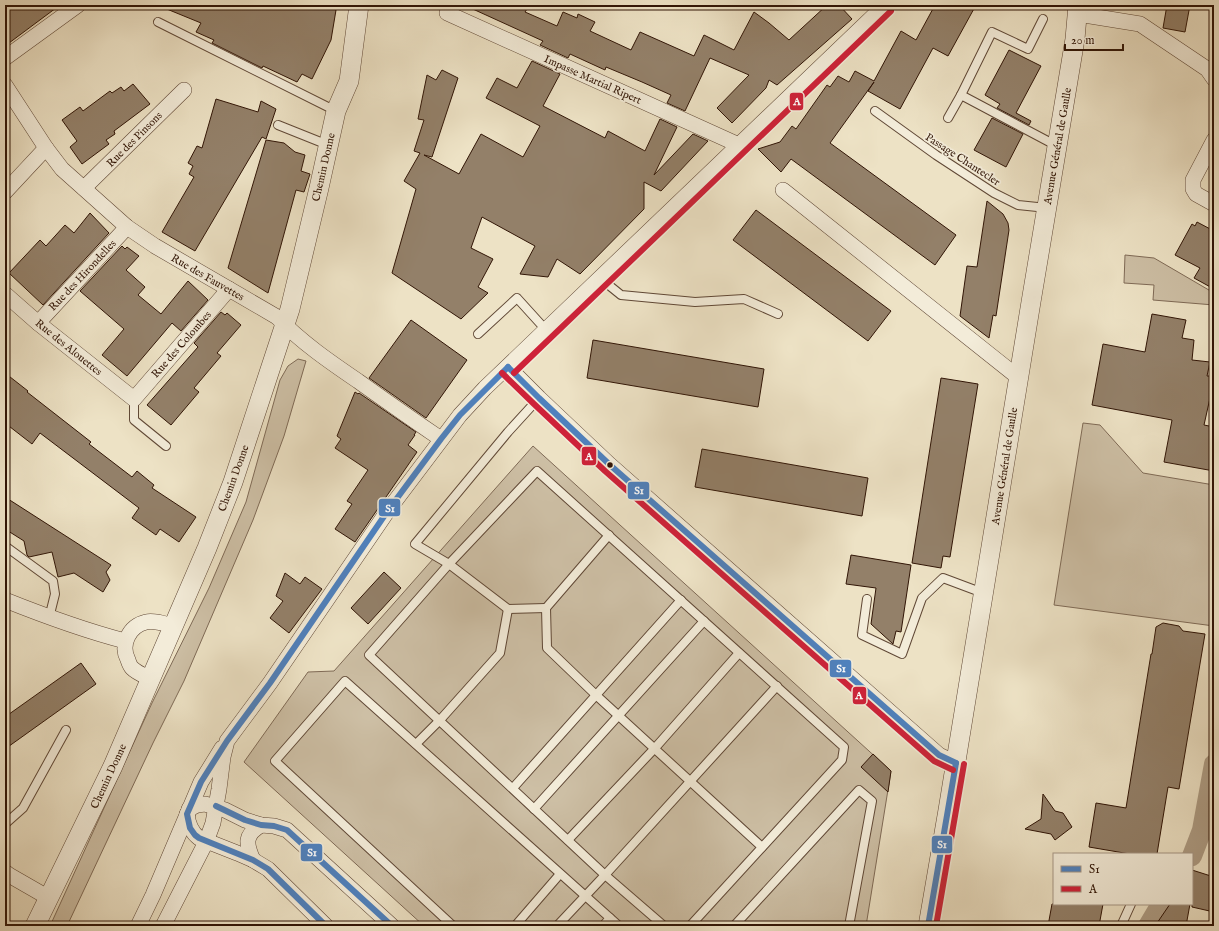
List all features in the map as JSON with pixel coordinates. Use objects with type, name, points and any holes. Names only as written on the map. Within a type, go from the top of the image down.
[{"type":"street","points":[[5,58],[78,5]]},
{"type":"street","name":"Chemin Donne","points":[[35,926],[113,766],[207,548],[233,482],[285,325],[319,188],[336,110],[349,81],[358,5]]},
{"type":"street","points":[[138,926],[153,895],[201,782],[227,741],[274,676],[389,509],[460,415],[546,330],[739,145],[879,6]]},
{"type":"street","points":[[1078,10],[1140,24],[1207,69],[1214,79]]},
{"type":"street","name":"Avenue Général de Gaulle","points":[[928,926],[1075,39],[1078,10]]},
{"type":"street","name":"Impasse Martial Ripert","points":[[447,13],[739,145]]},
{"type":"street","name":"Rue des Fauvettes","points":[[5,85],[46,148],[62,169],[127,228],[155,246],[278,317],[285,325],[337,367],[441,439]]},
{"type":"street","name":"Rue des Pinsons","points":[[84,188],[184,90]]},
{"type":"street","points":[[1214,140],[1193,180],[1193,188],[1196,194],[1214,204]]},
{"type":"street","points":[[5,192],[46,148]]},
{"type":"street","points":[[783,190],[1019,378]]},
{"type":"street","name":"Rue des Hirondelles","points":[[38,323],[127,228]]},
{"type":"street","name":"Rue des Colombes","points":[[134,399],[229,289]]},
{"type":"street","name":"Rue des Alouettes","points":[[5,294],[38,323],[134,399]]},
{"type":"street","points":[[508,367],[610,465],[940,755],[956,764]]},
{"type":"street","points":[[5,600],[49,618],[125,641]]},
{"type":"street","points":[[151,679],[132,668],[125,654],[125,641],[138,625],[147,622],[156,622],[173,626]]},
{"type":"street","points":[[163,926],[206,842],[213,823],[223,757],[227,741]]},
{"type":"street","points":[[188,812],[197,805],[205,804],[216,806],[245,820],[287,830],[392,926]]},
{"type":"street","points":[[188,812],[190,828],[195,835],[206,842],[253,860],[268,870],[319,923]]},
{"type":"street","points":[[253,860],[248,849],[247,842],[250,833],[261,825]]},
{"type":"street","points":[[5,872],[49,898]]},
{"type":"lane","points":[[948,118],[992,32],[1028,49],[1042,19]]},
{"type":"lane","points":[[158,22],[336,110]]},
{"type":"lane","points":[[961,95],[1057,146]]},
{"type":"lane","name":"Passage Chantecler","points":[[875,111],[936,155],[994,193],[1018,205],[1047,208]]},
{"type":"lane","points":[[278,125],[328,144]]},
{"type":"lane","points":[[600,278],[621,295],[695,302],[744,299],[778,314]]},
{"type":"lane","points":[[478,334],[517,298],[546,330]]},
{"type":"lane","points":[[539,398],[508,432],[415,544],[449,564],[508,609],[546,608]]},
{"type":"lane","points":[[134,399],[134,420],[166,446]]},
{"type":"lane","points":[[664,926],[605,875],[369,655],[449,564],[537,471],[844,747],[842,760],[690,926]]},
{"type":"lane","points":[[609,536],[546,608],[547,648],[597,696],[762,847]]},
{"type":"lane","points":[[5,546],[53,581],[55,594],[49,618]]},
{"type":"lane","points":[[867,599],[862,635],[902,654],[922,598],[943,578],[983,593]]},
{"type":"lane","points":[[513,788],[597,696],[681,600]]},
{"type":"lane","points":[[416,744],[440,720],[500,653],[508,609]]},
{"type":"lane","points":[[534,809],[704,621]]},
{"type":"lane","points":[[568,840],[655,748],[739,653]]},
{"type":"lane","points":[[453,926],[275,761],[345,681],[619,926]]},
{"type":"lane","points":[[557,926],[777,686]]},
{"type":"lane","points":[[5,824],[23,808],[66,730]]},
{"type":"lane","points":[[734,926],[859,790],[872,800],[848,926]]},
{"type":"lane","points":[[515,926],[560,874]]},
{"type":"lane","points":[[1121,926],[1131,905]]},
{"type":"lane","points":[[603,926],[610,918]]},
{"type":"shaded area","points":[[1125,255],[1154,258],[1214,293],[1214,305],[1153,300],[1154,285],[1124,283]]},
{"type":"shaded area","points":[[298,359],[306,361],[284,436],[253,520],[184,681],[153,743],[67,926],[50,926],[152,703],[209,588],[246,502],[280,380],[288,366]]},
{"type":"shaded area","points":[[1083,423],[1100,425],[1143,473],[1214,485],[1214,626],[1054,605]]},
{"type":"shaded area","points":[[533,446],[891,771],[866,926],[424,926],[244,762],[308,672],[334,671]]},
{"type":"building","points":[[5,5],[60,5],[5,46]]},
{"type":"building","points":[[157,5],[326,5],[336,10],[331,40],[312,79],[302,74],[297,82],[263,66],[262,68],[212,43],[214,40],[196,32],[201,23]]},
{"type":"building","points":[[464,5],[518,5],[527,9],[525,12],[557,26],[563,12],[577,18],[578,14],[595,22],[590,31],[631,50],[640,32],[694,56],[704,35],[734,50],[754,12],[789,40],[827,5],[839,5],[852,19],[777,85],[769,80],[766,88],[732,123],[717,108],[749,75],[710,58],[685,111],[667,103],[671,95],[606,67],[605,70],[570,54],[568,58],[540,45],[543,41]]},
{"type":"building","points":[[935,5],[976,5],[948,56],[933,48],[900,109],[868,91],[874,82],[830,143],[956,235],[935,265],[791,159],[781,172],[758,149],[780,142],[792,126],[796,129],[827,85],[830,87],[838,76],[849,82],[855,71],[874,81],[901,31],[916,40]]},
{"type":"building","points":[[1167,5],[1190,5],[1185,32],[1163,28]]},
{"type":"building","points":[[1009,50],[1041,66],[1016,113],[1031,121],[1029,125],[997,108],[1000,104],[985,95]]},
{"type":"building","points":[[532,61],[560,74],[543,106],[605,138],[608,131],[645,151],[660,119],[677,127],[654,175],[693,134],[708,141],[661,191],[644,182],[644,209],[580,274],[557,259],[548,277],[520,274],[535,246],[482,217],[471,248],[493,259],[478,287],[488,293],[461,319],[392,273],[416,189],[404,181],[420,153],[414,151],[424,120],[418,119],[427,75],[436,80],[442,70],[458,78],[432,157],[424,155],[459,174],[481,134],[523,157],[540,126],[486,98],[497,78],[517,88]]},
{"type":"building","points":[[133,84],[150,104],[114,131],[115,134],[106,140],[109,144],[82,164],[70,147],[77,141],[62,120],[80,107],[83,111],[110,91],[112,93],[121,87],[124,91]]},
{"type":"building","points":[[216,99],[258,112],[261,101],[276,109],[266,139],[262,137],[195,251],[162,232],[194,177],[189,174],[193,166],[188,163],[197,146],[202,148]]},
{"type":"building","points":[[992,118],[1023,134],[1006,167],[974,150]]},
{"type":"building","points":[[266,140],[284,143],[295,152],[305,155],[301,171],[310,174],[304,192],[296,190],[268,293],[228,268]]},
{"type":"building","points":[[987,201],[1003,214],[1008,223],[1009,230],[996,316],[993,315],[989,338],[960,316],[967,266],[977,267]]},
{"type":"building","points":[[756,210],[891,311],[868,341],[733,240]]},
{"type":"building","points":[[90,213],[109,233],[43,305],[9,273],[40,240],[46,246],[65,225],[74,233]]},
{"type":"building","points":[[1197,222],[1214,231],[1214,289],[1194,278],[1200,268],[1175,255],[1192,224],[1195,226]]},
{"type":"building","points":[[122,246],[125,249],[127,247],[139,256],[126,270],[145,287],[138,295],[161,314],[188,281],[208,300],[181,331],[172,323],[127,376],[102,355],[124,329],[80,291]]},
{"type":"building","points":[[221,312],[225,315],[227,313],[241,325],[217,353],[221,356],[194,388],[199,392],[171,425],[147,405],[198,347],[194,343]]},
{"type":"building","points":[[1152,314],[1186,320],[1182,338],[1194,340],[1192,360],[1210,362],[1207,376],[1214,376],[1214,380],[1204,425],[1214,427],[1214,471],[1164,462],[1172,420],[1092,405],[1103,344],[1145,352]]},
{"type":"building","points":[[411,320],[467,360],[426,418],[369,378]]},
{"type":"building","points":[[593,340],[764,369],[758,407],[587,378]]},
{"type":"building","points":[[5,373],[91,442],[89,444],[132,477],[137,471],[154,485],[152,488],[196,517],[179,542],[160,529],[156,535],[132,518],[139,508],[40,433],[32,444],[5,423]]},
{"type":"building","points":[[941,378],[978,384],[950,557],[943,556],[941,568],[912,563]]},
{"type":"building","points":[[355,392],[358,394],[359,393],[416,432],[408,445],[417,452],[355,542],[335,529],[352,504],[347,501],[368,470],[335,448],[341,439],[337,436]]},
{"type":"building","points":[[702,449],[868,478],[862,516],[695,487]]},
{"type":"building","points":[[5,497],[111,565],[106,572],[110,580],[103,592],[74,573],[58,577],[52,552],[29,557],[27,555],[24,541],[5,529]]},
{"type":"building","points":[[851,555],[911,565],[901,632],[896,631],[893,644],[871,624],[876,588],[846,584]]},
{"type":"building","points":[[384,572],[401,588],[368,624],[351,608]]},
{"type":"building","points":[[285,573],[300,584],[305,577],[322,589],[289,633],[270,618],[283,601],[276,596]]},
{"type":"building","points":[[1163,623],[1179,626],[1183,631],[1205,634],[1179,789],[1168,787],[1157,853],[1124,853],[1089,847],[1096,803],[1126,808],[1156,627]]},
{"type":"building","points":[[81,663],[96,684],[5,749],[5,717]]},
{"type":"building","points":[[873,754],[891,771],[888,792],[861,767]]},
{"type":"building","points":[[1043,794],[1055,811],[1063,813],[1072,827],[1055,840],[1051,834],[1025,829],[1041,819]]},
{"type":"building","points":[[1193,870],[1214,877],[1214,912],[1192,907]]},
{"type":"building","points":[[1052,904],[1103,905],[1099,926],[1048,926]]},
{"type":"building","points":[[1169,905],[1190,905],[1186,926],[1155,926]]},
{"type":"waterway","points":[[1193,853],[1202,830],[1214,764]]},
{"type":"waterway","points":[[1148,926],[1160,905]]},
{"type":"transit line","name":"A","points":[[514,373],[891,11]]},
{"type":"transit line","name":"S1","points":[[508,367],[610,465],[939,755],[956,763]]},
{"type":"transit line","name":"S1","points":[[326,926],[268,869],[253,860],[195,835],[190,828],[187,814],[201,782],[227,741],[270,683],[389,509],[460,415],[508,367]]},
{"type":"transit line","name":"A","points":[[502,373],[605,471],[934,761],[953,770]]},
{"type":"transit line","name":"S1","points":[[928,926],[956,763]]},
{"type":"transit line","name":"A","points":[[936,926],[964,764]]},
{"type":"transit line","name":"S1","points":[[216,806],[245,820],[287,830],[392,926]]}]
